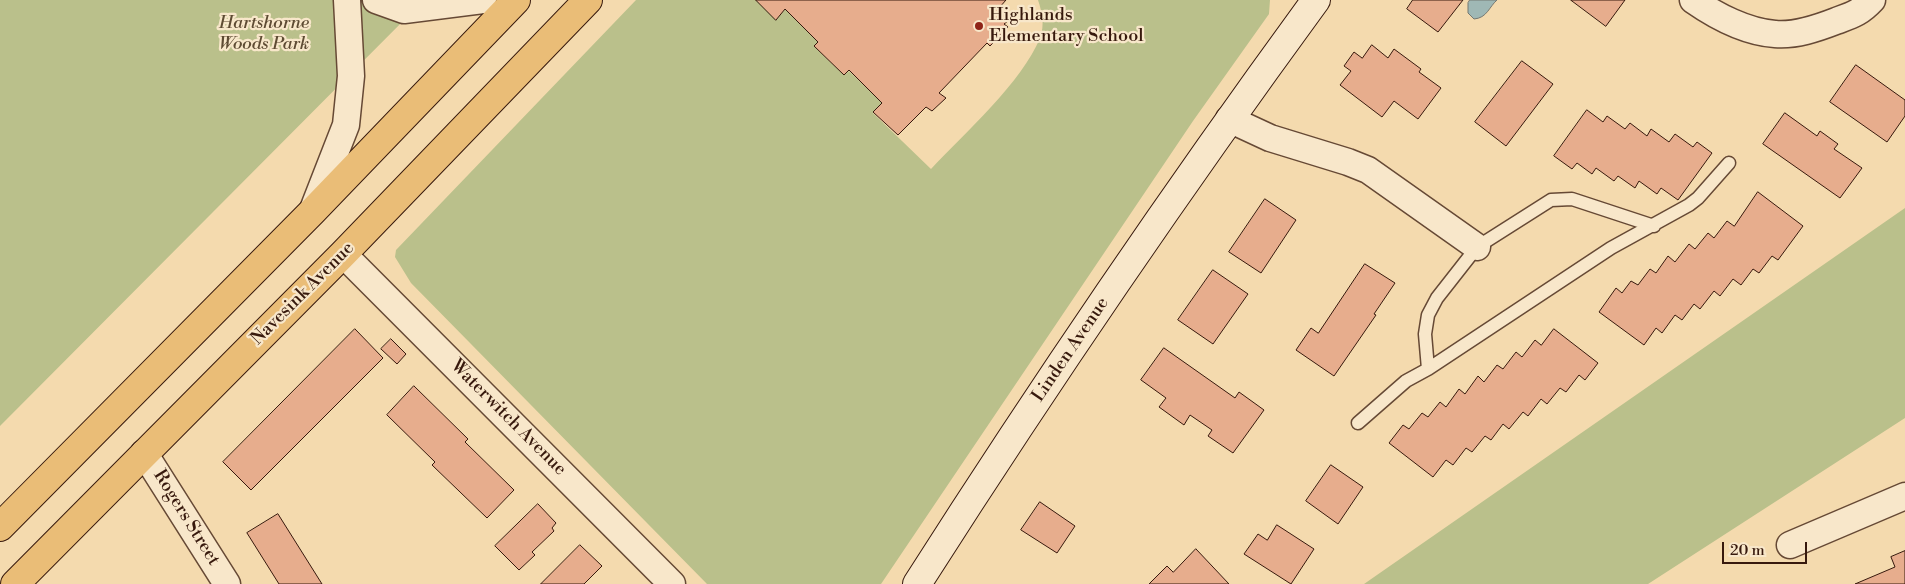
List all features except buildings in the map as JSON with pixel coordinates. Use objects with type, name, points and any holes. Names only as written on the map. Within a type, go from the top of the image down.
[{"type":"highway","points":[[0,527],[312,212],[516,0]]},
{"type":"highway","name":"Navesink Avenue","points":[[15,584],[343,254],[588,0]]},
{"type":"street","points":[[312,212],[346,125],[351,76],[347,0]]},
{"type":"street","points":[[376,0],[404,10],[483,0]]},
{"type":"street","name":"Linden Avenue","points":[[917,584],[1068,354],[1230,119],[1316,0]]},
{"type":"street","points":[[1693,0],[1728,20],[1746,27],[1776,34],[1813,30],[1862,11],[1872,0]]},
{"type":"street","points":[[1230,119],[1270,138],[1368,170],[1477,247]]},
{"type":"street","name":"Waterwitch Avenue","points":[[343,254],[672,584]]},
{"type":"street","name":"Rogers Street","points":[[144,453],[227,584]]},
{"type":"street","points":[[1790,545],[1905,496]]},
{"type":"lane","points":[[1358,423],[1406,382],[1428,370],[1611,248],[1654,226],[1698,198],[1729,163]]},
{"type":"lane","points":[[1428,370],[1425,334],[1428,315],[1437,298],[1477,247],[1551,200],[1572,199],[1654,226]]},
{"type":"green space","name":"Hartshorne Woods Park","points":[[0,0],[424,0],[0,426]]},
{"type":"green space","points":[[636,0],[756,0],[776,19],[785,9],[818,42],[814,46],[844,75],[849,71],[882,103],[873,113],[931,169],[992,106],[1032,55],[1040,38],[1043,23],[1038,0],[1270,0],[1269,14],[1193,121],[881,584],[707,584],[411,283],[395,257],[396,250]]},
{"type":"green space","points":[[1905,208],[1905,418],[1648,584],[1364,584]]},
{"type":"water","points":[[1470,0],[1497,0],[1482,17],[1474,19],[1468,13],[1468,3]]},
{"type":"place","name":"Highlands Elementary School","points":[[979,26]]}]
